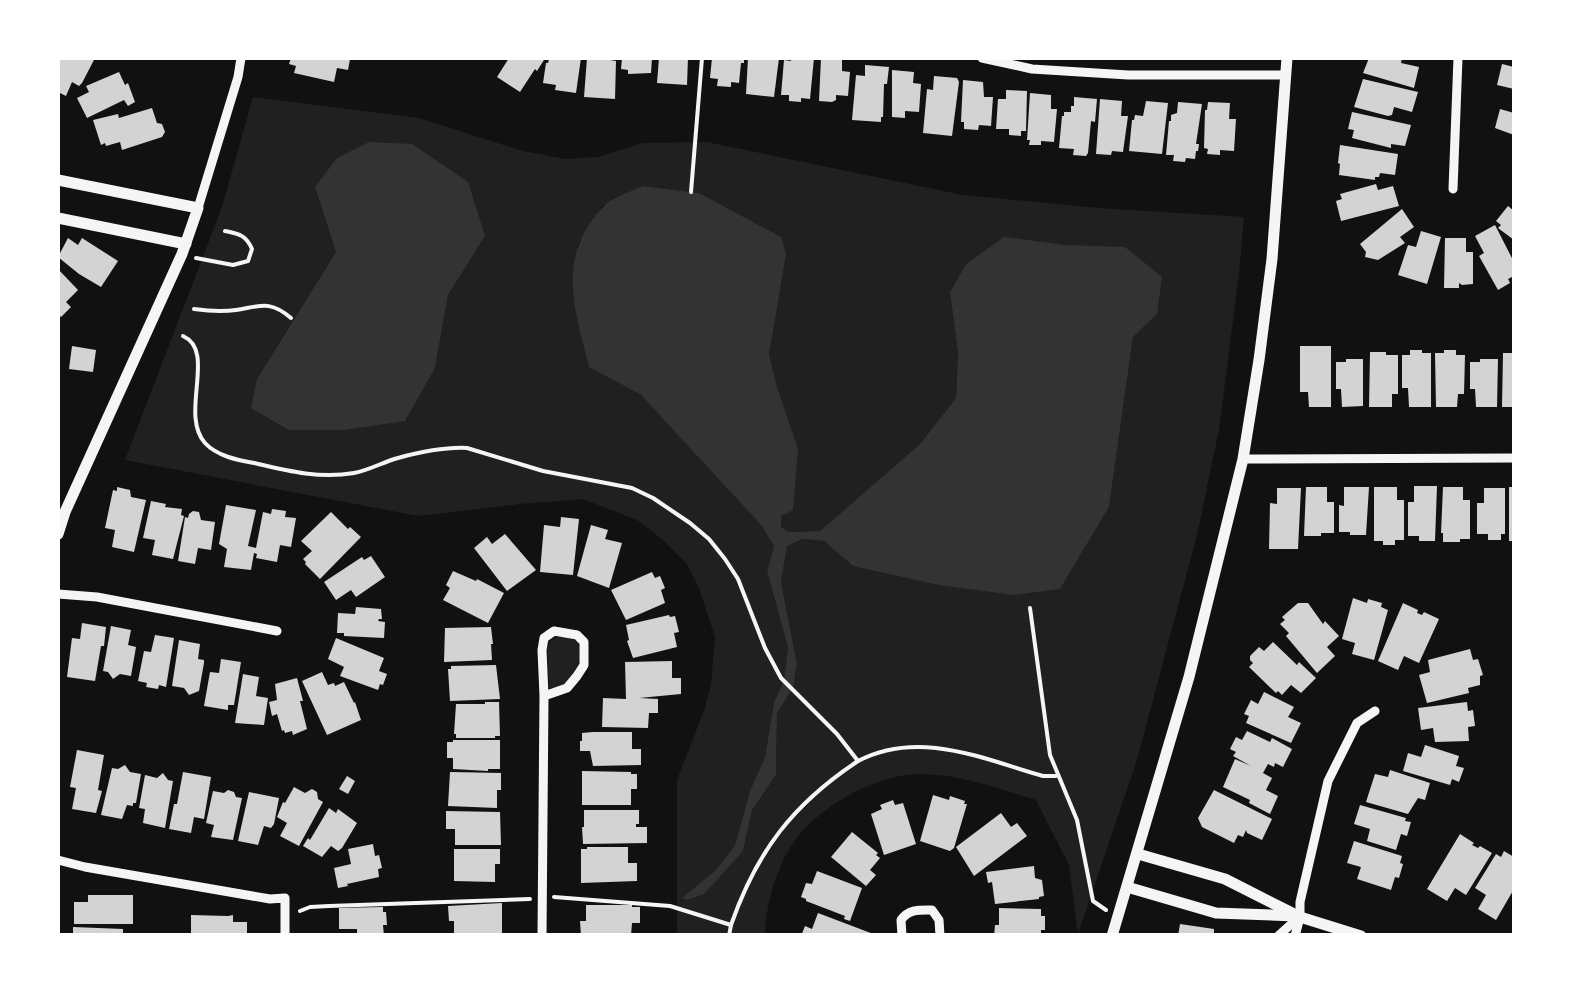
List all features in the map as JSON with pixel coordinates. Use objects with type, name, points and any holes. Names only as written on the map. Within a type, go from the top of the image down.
[{"type":"street","points":[[58,534],[61,512],[184,249],[241,58]]},
{"type":"street","points":[[982,58],[1032,69],[1128,75],[1286,76]]},
{"type":"street","points":[[1112,936],[1189,677],[1243,459],[1272,260],[1286,58]]},
{"type":"street","points":[[1453,189],[1458,58]]},
{"type":"street","points":[[58,180],[198,208]]},
{"type":"street","points":[[58,218],[184,249]]},
{"type":"street","points":[[1243,459],[1514,458]]},
{"type":"street","points":[[58,594],[97,597],[277,632]]},
{"type":"street","points":[[542,936],[542,650],[544,638],[554,632],[577,634],[584,642],[584,666],[567,688],[544,696]]},
{"type":"street","points":[[1295,936],[1328,781],[1357,723],[1375,711]]},
{"type":"street","points":[[1138,854],[1225,880],[1300,916],[1361,936]]},
{"type":"street","points":[[58,860],[270,899],[285,898],[285,936]]},
{"type":"street","points":[[1128,887],[1216,913],[1300,916]]},
{"type":"street","points":[[902,936],[901,920],[906,913],[916,910],[932,910],[939,920],[940,936]]},
{"type":"street","points":[[1278,936],[1300,916]]},
{"type":"path","points":[[690,192],[702,58]]},
{"type":"path","points":[[184,249],[233,265],[248,262],[252,249],[248,241],[225,231]]},
{"type":"path","points":[[194,309],[216,312],[266,305],[279,308],[291,318]]},
{"type":"path","points":[[183,336],[197,348],[194,422],[207,445],[229,457],[307,475],[338,475],[417,454],[468,448],[543,470],[632,488],[653,498],[690,523],[725,559],[738,579],[764,648],[781,678],[858,761]]},
{"type":"path","points":[[1030,608],[1048,748],[1077,820],[1094,901]]},
{"type":"path","points":[[729,936],[748,880],[778,832],[803,802],[858,761],[893,748],[935,746],[1043,776],[1057,776]]},
{"type":"path","points":[[285,916],[310,907],[542,898],[670,906],[731,925]]},
{"type":"shaded area","points":[[253,97],[419,118],[523,151],[566,159],[598,157],[643,143],[707,142],[963,195],[1244,217],[1219,430],[1197,535],[1137,760],[1078,934],[1069,865],[1036,800],[973,781],[923,774],[863,788],[835,804],[800,834],[780,869],[771,895],[765,935],[677,935],[677,780],[705,708],[715,637],[687,564],[663,540],[639,521],[583,499],[418,516],[125,460],[222,207]],"holes":[[[643,186],[699,193],[774,318],[769,354],[777,387],[781,527],[787,532],[820,531],[920,444],[956,398],[958,353],[950,292],[966,264],[1004,238],[1066,245],[1157,314],[1133,337],[1109,507],[1060,589],[853,566],[824,541],[803,539],[787,546],[781,582],[797,664],[793,688],[777,713],[776,775],[752,810],[743,851],[683,899],[716,870],[735,845],[750,791],[765,757],[788,648],[767,571],[774,546],[761,525],[640,394],[577,246],[602,206]],[[315,187],[485,236],[448,295],[435,368],[257,379],[336,252]]]},
{"type":"shaded area","points":[[369,142],[412,144],[468,182],[485,236],[448,295],[435,368],[405,421],[344,430],[289,430],[251,408],[257,379],[336,252],[315,187],[337,158]]},
{"type":"shaded area","points":[[643,186],[699,193],[781,237],[786,254],[769,354],[798,449],[793,510],[781,516],[781,527],[788,532],[820,531],[920,444],[956,398],[958,353],[950,292],[966,264],[1004,237],[1125,247],[1162,277],[1157,314],[1133,337],[1109,507],[1060,589],[1014,595],[939,585],[853,566],[824,541],[803,539],[787,546],[781,582],[797,664],[793,688],[777,713],[776,775],[752,810],[743,851],[704,894],[687,900],[682,898],[716,870],[735,845],[750,791],[765,757],[788,648],[767,571],[774,546],[761,525],[640,394],[589,367],[573,285],[578,247],[605,205]]},
{"type":"shaded area","points":[[557,637],[577,641],[579,647],[577,665],[567,688],[549,688],[547,649]]},
{"type":"building","points":[[61,58],[95,58],[82,83],[79,86],[72,82],[66,96],[58,92]]},
{"type":"building","points":[[291,58],[350,59],[348,70],[337,68],[334,82],[294,73],[296,66],[289,64]]},
{"type":"building","points":[[509,58],[544,60],[520,92],[497,77]]},
{"type":"building","points":[[557,58],[581,58],[576,93],[555,90],[556,85],[543,83],[546,63]]},
{"type":"building","points":[[587,58],[616,61],[615,99],[584,97]]},
{"type":"building","points":[[622,58],[652,58],[651,73],[628,74],[628,70],[621,69]]},
{"type":"building","points":[[659,58],[688,58],[687,85],[657,83]]},
{"type":"building","points":[[712,58],[744,58],[739,83],[717,86],[718,79],[710,78]]},
{"type":"building","points":[[748,58],[779,58],[774,97],[746,94]]},
{"type":"building","points":[[814,58],[810,99],[789,101],[789,95],[781,95],[784,60]]},
{"type":"building","points":[[821,58],[842,58],[842,71],[850,72],[848,96],[836,95],[832,102],[819,101]]},
{"type":"building","points":[[1369,58],[1402,58],[1401,63],[1419,67],[1414,88],[1363,73]]},
{"type":"building","points":[[1502,64],[1514,67],[1514,89],[1497,85]]},
{"type":"building","points":[[865,65],[889,67],[881,122],[852,120],[856,75],[865,76]]},
{"type":"building","points":[[892,70],[914,72],[913,83],[921,84],[919,112],[905,111],[905,118],[892,117]]},
{"type":"building","points":[[119,72],[135,102],[128,106],[124,100],[87,118],[77,98],[89,92],[86,86]]},
{"type":"building","points":[[934,76],[957,78],[959,82],[952,136],[923,133],[927,89],[933,90]]},
{"type":"building","points":[[1363,79],[1418,92],[1412,112],[1394,107],[1388,116],[1354,107]]},
{"type":"building","points":[[963,80],[983,82],[984,97],[993,97],[991,126],[964,129]]},
{"type":"building","points":[[1006,90],[1027,91],[1026,131],[1021,131],[1021,136],[1009,135],[1009,129],[996,129],[998,99],[1006,99]]},
{"type":"building","points":[[1030,93],[1051,95],[1051,109],[1057,109],[1054,142],[1029,145]]},
{"type":"building","points":[[1074,97],[1097,99],[1086,156],[1073,155],[1074,149],[1059,148],[1062,116],[1071,112]]},
{"type":"building","points":[[1100,99],[1122,101],[1121,116],[1128,116],[1123,152],[1096,154]]},
{"type":"building","points":[[1146,101],[1168,103],[1162,154],[1129,151],[1132,120],[1135,115],[1143,116]]},
{"type":"building","points":[[1178,102],[1202,104],[1198,151],[1195,159],[1186,158],[1185,162],[1173,161],[1174,155],[1166,155],[1169,121],[1177,113]]},
{"type":"building","points":[[1208,102],[1230,103],[1229,119],[1236,119],[1234,151],[1207,154],[1208,149],[1204,148]]},
{"type":"building","points":[[152,108],[165,132],[162,137],[122,150],[120,142],[101,145],[93,120],[118,114],[119,118]]},
{"type":"building","points":[[1500,109],[1514,113],[1514,135],[1495,128]]},
{"type":"building","points":[[1352,112],[1411,125],[1405,146],[1391,144],[1391,148],[1352,138],[1354,130],[1348,129]]},
{"type":"building","points":[[1340,145],[1398,154],[1395,175],[1380,173],[1375,180],[1339,175]]},
{"type":"building","points":[[1376,184],[1378,190],[1393,186],[1399,206],[1341,221],[1336,201],[1342,199],[1340,194]]},
{"type":"building","points":[[1508,206],[1514,211],[1514,240],[1498,228],[1501,225],[1496,221]]},
{"type":"building","points":[[1402,209],[1414,227],[1400,237],[1405,243],[1378,260],[1365,257],[1360,244]]},
{"type":"building","points":[[1495,225],[1514,262],[1510,283],[1498,290],[1479,256],[1484,253],[1475,236]]},
{"type":"building","points":[[1421,231],[1441,237],[1427,284],[1398,275],[1408,245],[1416,247]]},
{"type":"building","points":[[68,238],[78,245],[82,238],[118,261],[101,287],[58,257]]},
{"type":"building","points":[[1445,238],[1466,238],[1466,252],[1473,252],[1473,284],[1444,288]]},
{"type":"building","points":[[58,269],[78,290],[66,302],[71,307],[61,317],[58,314]]},
{"type":"building","points":[[72,346],[96,350],[93,372],[69,369]]},
{"type":"building","points":[[1300,346],[1331,346],[1331,407],[1309,407],[1308,392],[1300,392]]},
{"type":"building","points":[[1410,350],[1431,353],[1431,407],[1409,407],[1408,388],[1402,388],[1402,355],[1410,355]]},
{"type":"building","points":[[1444,350],[1465,355],[1464,394],[1458,394],[1457,407],[1436,407],[1435,353]]},
{"type":"building","points":[[1370,352],[1398,355],[1398,394],[1392,394],[1392,407],[1369,407]]},
{"type":"building","points":[[1503,353],[1514,353],[1514,407],[1502,407]]},
{"type":"building","points":[[1363,359],[1363,406],[1342,407],[1341,389],[1336,389],[1336,362]]},
{"type":"building","points":[[1498,359],[1497,407],[1476,407],[1475,389],[1470,389],[1470,362]]},
{"type":"building","points":[[1414,486],[1437,486],[1435,541],[1408,536],[1408,502],[1414,502]]},
{"type":"building","points":[[117,487],[130,490],[131,497],[146,500],[134,552],[112,547],[115,530],[105,528]]},
{"type":"building","points":[[1306,487],[1327,487],[1327,502],[1334,502],[1334,533],[1304,536]]},
{"type":"building","points":[[1344,487],[1369,487],[1366,535],[1339,532]]},
{"type":"building","points":[[1374,487],[1397,487],[1397,500],[1404,500],[1404,540],[1395,540],[1395,545],[1374,541]]},
{"type":"building","points":[[1443,487],[1463,487],[1463,500],[1470,500],[1470,539],[1443,542]]},
{"type":"building","points":[[1509,487],[1514,487],[1514,541],[1509,541]]},
{"type":"building","points":[[1277,488],[1301,488],[1298,549],[1269,549],[1270,503],[1277,504]]},
{"type":"building","points":[[1484,488],[1505,488],[1505,534],[1501,534],[1501,540],[1488,540],[1488,534],[1477,534],[1477,503],[1484,503]]},
{"type":"building","points":[[151,501],[182,509],[184,516],[173,559],[152,555],[155,540],[143,538]]},
{"type":"building","points":[[226,505],[256,510],[248,546],[256,548],[263,512],[286,511],[285,517],[296,518],[291,547],[280,545],[277,562],[256,558],[254,553],[251,570],[224,567],[227,549],[219,544]]},
{"type":"building","points":[[199,512],[201,520],[215,522],[211,550],[198,548],[195,564],[178,561],[185,517]]},
{"type":"building","points":[[331,512],[361,537],[320,579],[305,564],[303,559],[312,551],[301,541]]},
{"type":"building","points":[[561,517],[579,519],[573,575],[540,572],[544,525],[560,527]]},
{"type":"building","points":[[591,525],[608,530],[605,539],[622,543],[609,588],[577,576]]},
{"type":"building","points":[[505,534],[536,570],[507,591],[474,548],[487,537],[492,544]]},
{"type":"building","points":[[371,556],[385,577],[356,597],[351,590],[336,600],[324,582],[362,557],[364,560]]},
{"type":"building","points":[[453,571],[504,593],[488,623],[443,600]]},
{"type":"building","points":[[652,572],[655,578],[660,576],[665,603],[626,620],[611,590]]},
{"type":"building","points":[[1353,598],[1382,603],[1381,607],[1388,610],[1374,660],[1352,654],[1355,643],[1342,639]]},
{"type":"building","points":[[1298,603],[1308,603],[1323,624],[1325,621],[1339,636],[1327,647],[1335,656],[1317,673],[1280,624],[1285,620],[1282,617]]},
{"type":"building","points":[[1403,603],[1418,610],[1417,613],[1439,619],[1419,663],[1404,656],[1398,670],[1378,661]]},
{"type":"building","points":[[356,607],[381,609],[382,619],[378,621],[385,622],[384,638],[337,633],[338,613],[355,614]]},
{"type":"building","points":[[675,616],[679,632],[674,633],[677,647],[633,658],[626,625]]},
{"type":"building","points":[[82,623],[106,627],[95,681],[67,677],[72,638],[80,639]]},
{"type":"building","points":[[111,626],[131,630],[128,645],[136,647],[131,676],[120,674],[113,679],[103,671]]},
{"type":"building","points":[[491,627],[492,660],[444,662],[445,628]]},
{"type":"building","points":[[155,635],[174,638],[166,687],[159,685],[158,689],[138,681],[144,651],[151,652]]},
{"type":"building","points":[[336,638],[384,658],[379,671],[387,674],[378,690],[340,676],[344,667],[328,659]]},
{"type":"building","points":[[179,640],[200,644],[198,659],[204,660],[199,691],[189,695],[184,688],[172,686]]},
{"type":"building","points":[[1273,642],[1316,678],[1301,693],[1291,685],[1282,695],[1276,693],[1249,667],[1253,663],[1250,656],[1259,647],[1264,651]]},
{"type":"building","points":[[1470,649],[1483,675],[1480,685],[1468,688],[1469,693],[1427,703],[1419,675],[1430,672],[1428,660]]},
{"type":"building","points":[[221,659],[241,662],[234,705],[228,705],[228,710],[204,706],[210,672],[219,673]]},
{"type":"building","points":[[672,661],[672,678],[681,678],[681,694],[639,698],[658,699],[658,713],[649,713],[648,728],[602,727],[603,698],[626,699],[625,662]]},
{"type":"building","points":[[496,665],[500,699],[450,701],[451,666]]},
{"type":"building","points":[[322,672],[328,685],[344,682],[361,720],[327,735],[302,681]]},
{"type":"building","points":[[243,674],[259,677],[256,696],[268,698],[264,725],[235,723]]},
{"type":"building","points":[[297,678],[307,729],[293,735],[292,731],[282,731],[269,702],[277,700],[275,684]]},
{"type":"building","points":[[1264,692],[1294,707],[1288,717],[1301,723],[1291,743],[1246,723],[1249,716],[1244,714],[1251,700],[1258,704]]},
{"type":"building","points":[[499,702],[500,736],[456,738],[456,704]]},
{"type":"building","points":[[1467,702],[1468,711],[1473,710],[1475,726],[1468,727],[1469,741],[1435,742],[1433,728],[1421,730],[1418,708]]},
{"type":"building","points":[[1247,731],[1292,749],[1283,767],[1268,764],[1263,773],[1272,778],[1266,790],[1278,796],[1270,814],[1223,787],[1235,759],[1251,766],[1233,756],[1236,752],[1230,749],[1236,737],[1242,740]]},
{"type":"building","points":[[632,732],[632,749],[641,749],[641,765],[593,766],[590,751],[580,751],[580,741],[582,733]]},
{"type":"building","points":[[500,740],[500,769],[453,769],[453,758],[447,758],[447,742]]},
{"type":"building","points":[[1425,745],[1459,756],[1456,766],[1464,768],[1459,782],[1452,779],[1450,785],[1403,771],[1408,753],[1421,757]]},
{"type":"building","points":[[77,750],[104,755],[96,813],[72,809],[76,788],[70,787]]},
{"type":"building","points":[[125,765],[130,772],[141,774],[136,803],[127,805],[122,819],[101,815],[112,768]]},
{"type":"building","points":[[1390,770],[1430,783],[1425,800],[1418,798],[1408,814],[1366,802],[1375,774],[1388,777]]},
{"type":"building","points":[[582,771],[637,774],[637,789],[631,789],[631,805],[582,805]]},
{"type":"building","points":[[183,772],[211,777],[204,819],[194,817],[191,833],[169,829]]},
{"type":"building","points":[[450,772],[501,773],[497,808],[448,806]]},
{"type":"building","points":[[163,773],[173,781],[165,828],[143,823],[145,809],[139,808],[145,775],[157,778]]},
{"type":"building","points":[[347,776],[355,781],[348,794],[339,789]]},
{"type":"building","points":[[294,787],[305,793],[312,789],[323,802],[299,846],[280,836],[287,823],[277,817]]},
{"type":"building","points":[[228,790],[242,798],[233,840],[211,837],[214,825],[206,823],[213,791]]},
{"type":"building","points":[[1214,790],[1272,819],[1262,840],[1246,830],[1234,843],[1202,827],[1198,818]]},
{"type":"building","points":[[249,792],[279,798],[274,824],[271,828],[264,826],[258,845],[238,841]]},
{"type":"building","points":[[933,795],[949,800],[950,796],[967,804],[950,851],[920,841]]},
{"type":"building","points":[[893,800],[895,805],[903,803],[916,844],[884,855],[871,814]]},
{"type":"building","points":[[1360,805],[1411,822],[1407,836],[1401,834],[1396,850],[1367,841],[1370,829],[1354,824]]},
{"type":"building","points":[[329,808],[336,813],[338,809],[357,823],[342,848],[338,851],[331,846],[322,857],[303,846]]},
{"type":"building","points":[[584,810],[639,810],[636,827],[647,827],[647,843],[583,844]]},
{"type":"building","points":[[446,811],[500,812],[501,845],[455,845],[455,829],[446,829]]},
{"type":"building","points":[[1001,813],[1011,827],[1017,823],[1027,836],[974,876],[956,847]]},
{"type":"building","points":[[852,832],[880,858],[870,870],[876,875],[866,886],[831,857]]},
{"type":"building","points":[[1460,834],[1472,845],[1492,853],[1466,895],[1455,888],[1447,901],[1427,889]]},
{"type":"building","points":[[1354,841],[1402,856],[1399,878],[1395,877],[1391,890],[1357,879],[1361,867],[1347,863]]},
{"type":"building","points":[[373,844],[382,868],[378,869],[379,877],[338,888],[334,868],[351,864],[348,849]]},
{"type":"building","points":[[628,847],[628,863],[637,863],[637,881],[581,883],[581,849]]},
{"type":"building","points":[[454,849],[500,849],[495,882],[454,881]]},
{"type":"building","points":[[1504,851],[1514,857],[1514,889],[1496,920],[1478,909],[1486,895],[1475,888],[1496,854],[1501,857]]},
{"type":"building","points":[[1034,866],[1035,878],[1042,880],[1044,896],[995,904],[992,882],[988,883],[986,872]]},
{"type":"building","points":[[817,871],[862,888],[850,921],[801,897],[806,883],[812,884]]},
{"type":"building","points":[[88,895],[133,895],[133,924],[74,924],[74,902],[88,902]]},
{"type":"building","points":[[502,903],[502,936],[454,936],[448,906]]},
{"type":"building","points":[[586,905],[640,907],[640,923],[632,923],[631,936],[581,936],[580,921],[586,921]]},
{"type":"building","points":[[383,907],[387,925],[383,925],[384,936],[357,936],[357,929],[339,929],[339,908]]},
{"type":"building","points":[[999,908],[1041,909],[1045,930],[1041,930],[1041,936],[994,936]]},
{"type":"building","points":[[818,913],[876,936],[801,936],[805,926],[812,929]]},
{"type":"building","points":[[191,915],[233,915],[233,922],[247,922],[247,936],[191,936]]},
{"type":"building","points":[[1180,924],[1214,929],[1214,936],[1178,936]]},
{"type":"building","points":[[73,927],[123,929],[123,936],[73,936]]}]
